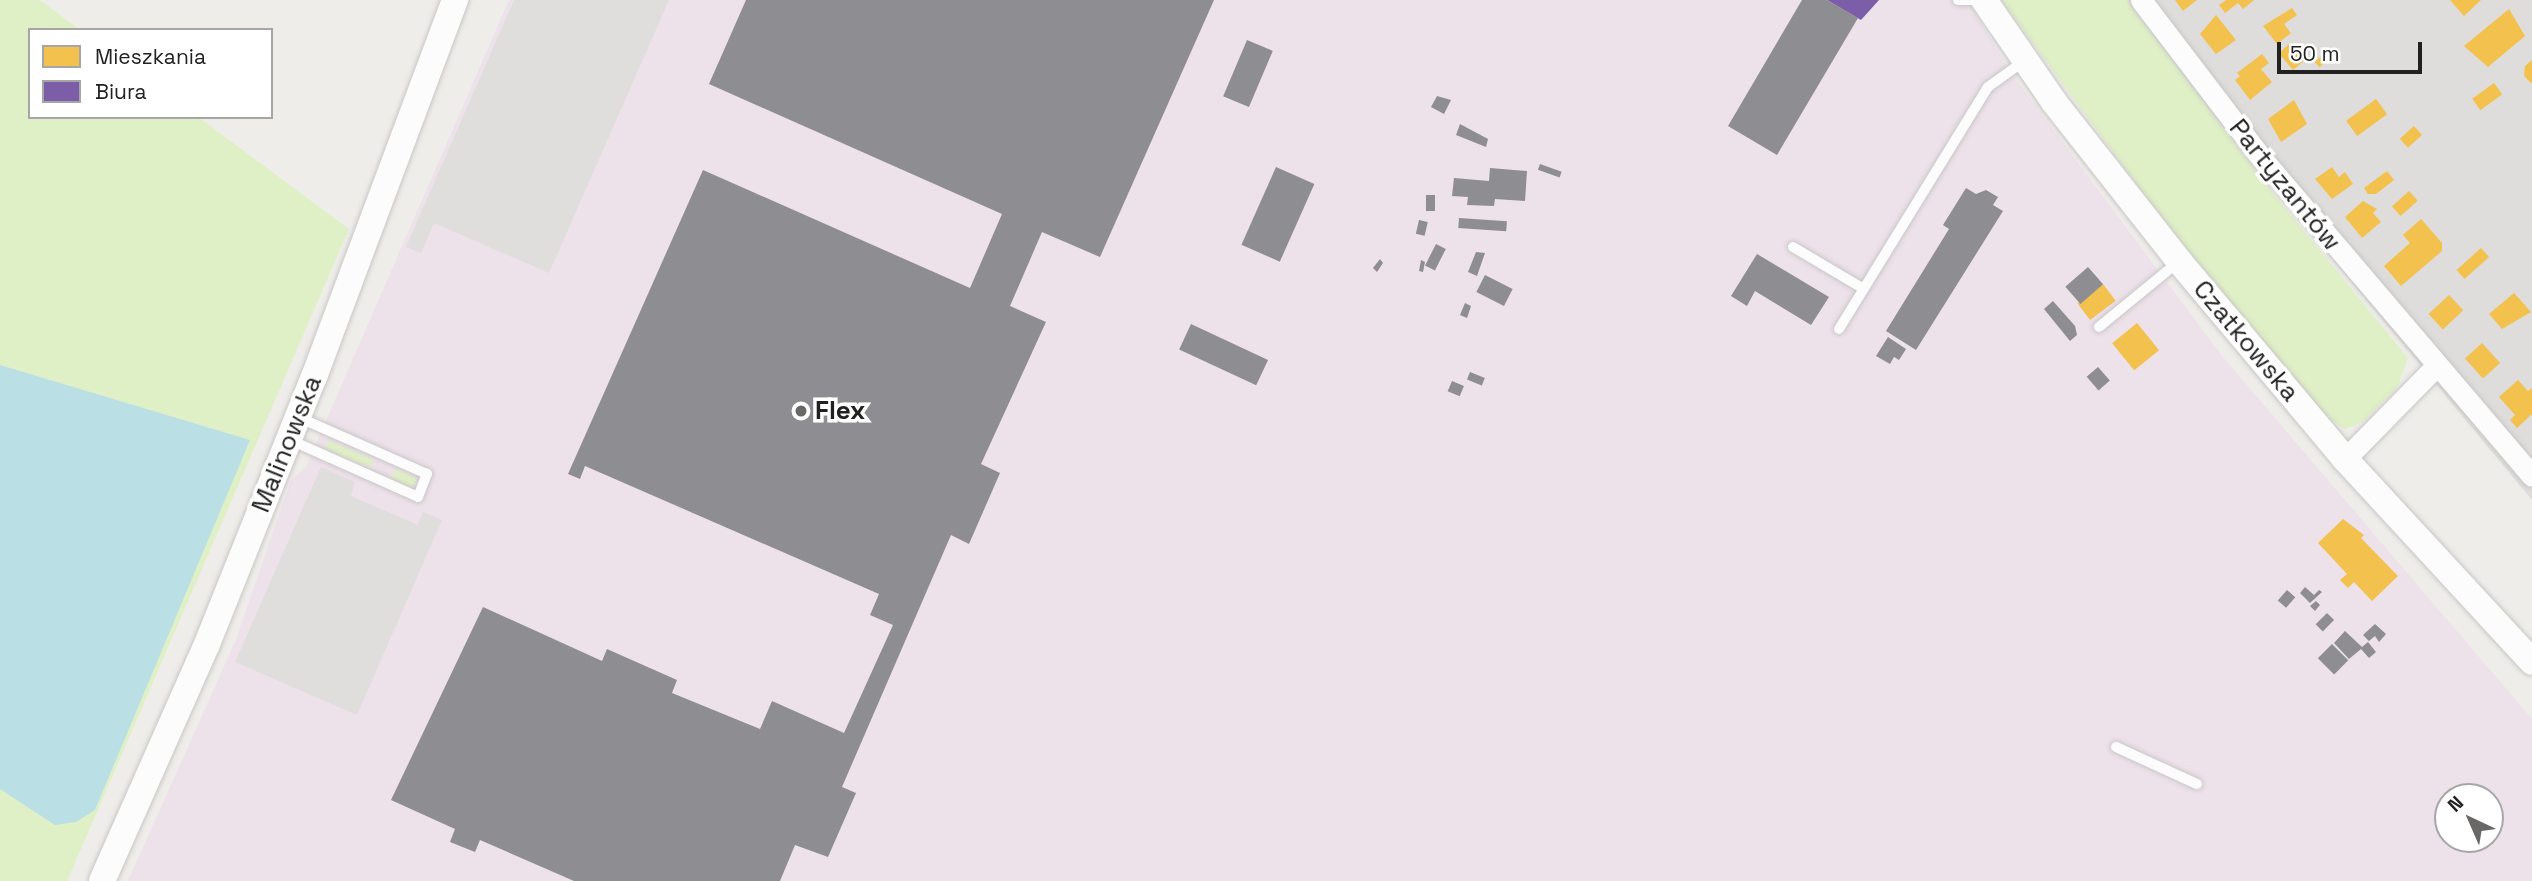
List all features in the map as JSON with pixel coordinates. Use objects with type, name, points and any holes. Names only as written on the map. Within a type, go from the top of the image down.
[{"type":"street","name":"Malinowska","points":[[102,881],[207,644],[293,428],[455,0]]},
{"type":"street","name":"Czatkowska","points":[[1984,0],[2024,61],[2179,261],[2345,459],[2532,662]]},
{"type":"street","name":"Partyzantów","points":[[2140,0],[2259,155],[2435,367],[2532,476]]},
{"type":"street","points":[[2345,459],[2435,367]]},
{"type":"lane","points":[[1958,0],[1974,0]]},
{"type":"lane","points":[[1839,329],[1988,87],[2024,61]]},
{"type":"lane","points":[[1793,247],[1864,289]]},
{"type":"lane","points":[[2099,327],[2179,261]]},
{"type":"lane","points":[[293,428],[385,456],[427,474],[418,497],[376,479],[293,428]]},
{"type":"lane","points":[[376,479],[385,456]]},
{"type":"lane","points":[[2116,747],[2197,784]]},
{"type":"shaded area","points":[[509,0],[1967,0],[2011,73],[2222,356],[2532,719],[2532,881],[128,881],[235,642],[291,480],[306,467]]},
{"type":"shaded area","points":[[514,0],[669,0],[549,273],[434,223],[421,253],[406,247]]},
{"type":"shaded area","points":[[2118,0],[2532,0],[2532,500]]},
{"type":"shaded area","points":[[321,467],[355,482],[351,496],[418,525],[423,512],[442,520],[357,715],[235,662]]},
{"type":"green space","points":[[0,0],[40,0],[77,28],[28,28],[28,119],[201,119],[349,229],[67,881],[0,881]]},
{"type":"green space","points":[[2001,0],[2127,0],[2263,181],[2408,358],[2397,388],[2364,421],[2345,429],[2326,417],[2176,237]]},
{"type":"green space","points":[[327,440],[371,458],[374,464],[367,467],[327,449]]},
{"type":"green space","points":[[396,469],[415,477],[416,485],[411,488],[391,479]]},
{"type":"water","points":[[0,365],[250,440],[95,810],[76,822],[55,825],[0,789]]},
{"type":"building: Mieszkania","points":[[2175,0],[2197,0],[2183,11]]},
{"type":"building: Mieszkania","points":[[2226,0],[2254,0],[2243,9],[2238,3],[2225,13],[2219,5]]},
{"type":"building: Mieszkania","points":[[2450,0],[2481,0],[2464,16]]},
{"type":"building: Mieszkania","points":[[2292,8],[2297,15],[2284,24],[2291,33],[2277,44],[2263,26]]},
{"type":"building: Mieszkania","points":[[2509,9],[2525,36],[2488,67],[2464,46]]},
{"type":"building: Mieszkania","points":[[2216,15],[2236,40],[2216,54],[2200,34]]},
{"type":"building: Mieszkania","points":[[2290,43],[2305,60],[2293,70],[2282,57],[2276,56]]},
{"type":"building: Mieszkania","points":[[2326,51],[2331,56],[2320,67],[2315,62]]},
{"type":"building: Mieszkania","points":[[2262,54],[2269,63],[2261,69],[2272,82],[2250,100],[2235,80],[2240,76],[2237,73]]},
{"type":"building: Mieszkania","points":[[2532,60],[2532,84],[2524,76],[2525,66]]},
{"type":"building: Mieszkania","points":[[2494,83],[2502,94],[2480,110],[2472,99]]},
{"type":"building: Mieszkania","points":[[2376,99],[2387,114],[2357,136],[2346,121]]},
{"type":"building: Mieszkania","points":[[2294,100],[2307,124],[2281,142],[2268,119]]},
{"type":"building: Mieszkania","points":[[2414,126],[2422,135],[2408,148],[2400,139]]},
{"type":"building: Mieszkania","points":[[2332,167],[2339,177],[2345,172],[2353,184],[2332,199],[2315,179]]},
{"type":"building: Mieszkania","points":[[2387,171],[2394,180],[2376,194],[2368,194],[2364,188]]},
{"type":"building: Mieszkania","points":[[2409,191],[2418,201],[2401,216],[2392,206]]},
{"type":"building: Mieszkania","points":[[2363,201],[2377,209],[2373,213],[2381,222],[2362,238],[2345,217]]},
{"type":"building: Mieszkania","points":[[2421,219],[2442,243],[2442,251],[2401,286],[2384,266],[2410,243],[2403,235]]},
{"type":"building: Mieszkania","points":[[2481,248],[2489,257],[2465,279],[2456,270]]},
{"type":"building: Mieszkania","points":[[2103,284],[2116,301],[2090,320],[2077,303]]},
{"type":"building: Mieszkania","points":[[2514,293],[2531,312],[2502,329],[2489,314]]},
{"type":"building: Mieszkania","points":[[2449,295],[2463,310],[2443,329],[2429,314]]},
{"type":"building: Mieszkania","points":[[2137,323],[2159,350],[2134,370],[2112,343]]},
{"type":"building: Mieszkania","points":[[2482,343],[2500,363],[2483,378],[2465,358]]},
{"type":"building: Mieszkania","points":[[2518,380],[2528,391],[2532,388],[2532,414],[2517,428],[2510,420],[2515,415],[2499,397]]},
{"type":"building: Mieszkania","points":[[2343,519],[2364,535],[2361,538],[2398,576],[2372,601],[2354,582],[2348,588],[2340,580],[2347,574],[2318,543]]},
{"type":"building: Biura","points":[[1827,0],[1879,0],[1861,20]]},
{"type":"building: Przemysł","points":[[746,0],[1214,0],[1100,257],[1042,232],[1010,306],[1046,322],[981,464],[1000,473],[969,544],[951,535],[842,787],[856,793],[828,857],[795,845],[780,881],[574,881],[480,840],[475,852],[450,842],[455,829],[391,800],[483,607],[602,661],[607,649],[677,680],[672,693],[760,729],[772,701],[844,733],[893,625],[870,615],[879,594],[585,466],[580,479],[568,474],[703,170],[970,288],[1002,214],[709,84]]},
{"type":"building: Przemysł","points":[[1802,0],[1827,0],[1858,18],[1777,155],[1728,126]]},
{"type":"building: Przemysł","points":[[1247,40],[1273,51],[1249,107],[1223,96]]},
{"type":"building: Przemysł","points":[[1437,96],[1451,100],[1444,114],[1431,107]]},
{"type":"building: Przemysł","points":[[1460,124],[1488,139],[1486,147],[1456,135]]},
{"type":"building: Przemysł","points":[[1540,164],[1562,172],[1560,178],[1538,170]]},
{"type":"building: Przemysł","points":[[1276,167],[1314,184],[1280,262],[1241,245]]},
{"type":"building: Przemysł","points":[[1490,168],[1527,171],[1525,201],[1495,199],[1494,206],[1467,205],[1468,197],[1452,196],[1454,178],[1489,181]]},
{"type":"building: Przemysł","points":[[1966,188],[1976,194],[1986,190],[1998,197],[1993,205],[2003,211],[1916,350],[1886,331],[1949,229],[1943,225]]},
{"type":"building: Przemysł","points":[[1426,195],[1435,195],[1435,211],[1426,211]]},
{"type":"building: Przemysł","points":[[1459,218],[1507,221],[1506,231],[1458,228]]},
{"type":"building: Przemysł","points":[[1419,220],[1428,222],[1425,236],[1416,234]]},
{"type":"building: Przemysł","points":[[1436,244],[1446,249],[1435,270],[1425,265]]},
{"type":"building: Przemysł","points":[[1476,252],[1485,253],[1477,276],[1468,272]]},
{"type":"building: Przemysł","points":[[1757,254],[1829,297],[1811,325],[1755,291],[1747,306],[1731,296]]},
{"type":"building: Przemysł","points":[[1380,259],[1383,263],[1377,272],[1373,268]]},
{"type":"building: Przemysł","points":[[1421,260],[1425,262],[1423,272],[1419,271]]},
{"type":"building: Przemysł","points":[[2088,267],[2103,284],[2080,304],[2065,287]]},
{"type":"building: Przemysł","points":[[1485,275],[1513,289],[1504,306],[1476,292]]},
{"type":"building: Przemysł","points":[[2053,301],[2075,326],[2077,335],[2070,341],[2044,309]]},
{"type":"building: Przemysł","points":[[1465,303],[1471,306],[1467,318],[1460,315]]},
{"type":"building: Przemysł","points":[[1191,324],[1268,360],[1256,385],[1179,349]]},
{"type":"building: Przemysł","points":[[1888,337],[1906,349],[1899,360],[1894,357],[1890,364],[1876,356]]},
{"type":"building: Przemysł","points":[[2098,367],[2110,381],[2098,390],[2087,377]]},
{"type":"building: Przemysł","points":[[1470,372],[1485,378],[1482,385],[1467,379]]},
{"type":"building: Przemysł","points":[[1452,381],[1464,386],[1460,396],[1448,391]]},
{"type":"building: Przemysł","points":[[2305,587],[2314,595],[2319,590],[2322,592],[2310,603],[2300,593]]},
{"type":"building: Przemysł","points":[[2287,590],[2295,597],[2286,608],[2278,601]]},
{"type":"building: Przemysł","points":[[2316,601],[2320,605],[2315,611],[2310,606]]},
{"type":"building: Przemysł","points":[[2327,613],[2334,620],[2323,631],[2316,624]]},
{"type":"building: Przemysł","points":[[2375,624],[2386,634],[2379,642],[2375,636],[2369,641],[2363,635]]},
{"type":"building: Przemysł","points":[[2345,631],[2362,647],[2368,642],[2376,652],[2369,658],[2361,649],[2349,659],[2334,643]]},
{"type":"building: Przemysł","points":[[2332,644],[2348,660],[2334,674],[2318,658]]},
{"type":"place","name":"Flex","points":[[801,411]]}]
